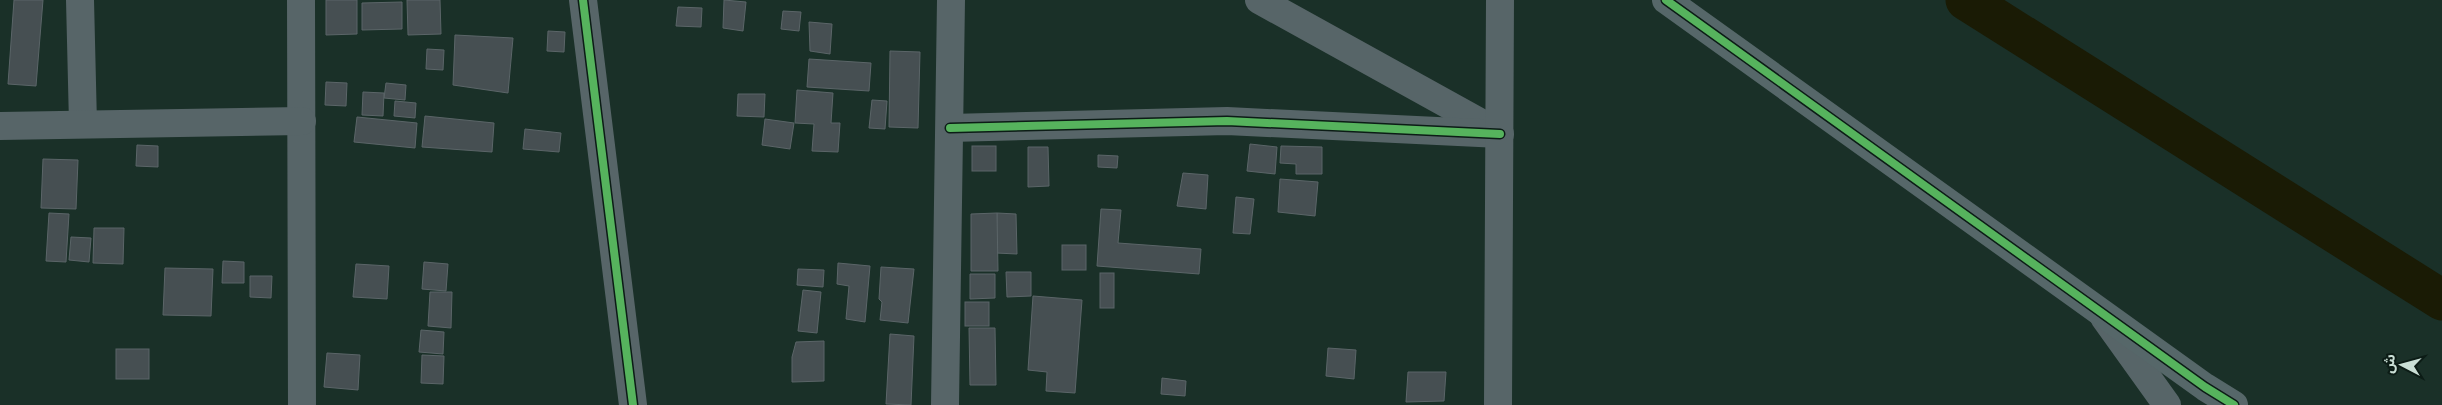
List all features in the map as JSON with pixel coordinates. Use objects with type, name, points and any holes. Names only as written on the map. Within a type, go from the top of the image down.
[{"type":"street","points":[[80,0],[83,124]]},
{"type":"street","points":[[302,0],[302,405]]},
{"type":"street","points":[[583,0],[633,405]]},
{"type":"street","points":[[945,405],[951,0]]},
{"type":"street","points":[[1259,0],[1500,134]]},
{"type":"street","points":[[1498,405],[1500,0]]},
{"type":"street","points":[[1666,0],[2205,387],[2234,405]]},
{"type":"street","points":[[0,126],[302,121]]},
{"type":"street","points":[[950,128],[1227,121],[1500,134]]},
{"type":"street","points":[[2102,313],[2167,405]]},
{"type":"building","points":[[14,0],[43,0],[36,86],[8,84]]},
{"type":"building","points":[[326,0],[357,0],[357,34],[326,35]]},
{"type":"building","points":[[407,0],[440,0],[441,34],[408,35]]},
{"type":"building","points":[[724,0],[746,2],[743,31],[723,28]]},
{"type":"building","points":[[402,2],[402,29],[362,30],[362,3]]},
{"type":"building","points":[[678,7],[702,8],[701,27],[676,26]]},
{"type":"building","points":[[783,11],[801,12],[799,31],[781,29]]},
{"type":"building","points":[[809,22],[832,24],[830,54],[810,51]]},
{"type":"building","points":[[548,31],[565,32],[564,52],[547,51]]},
{"type":"building","points":[[455,35],[513,38],[508,93],[453,85]]},
{"type":"building","points":[[427,49],[444,50],[443,70],[426,69]]},
{"type":"building","points":[[890,51],[920,52],[918,128],[889,127]]},
{"type":"building","points":[[809,59],[871,63],[869,91],[807,87]]},
{"type":"building","points":[[326,82],[347,83],[346,106],[325,105]]},
{"type":"building","points":[[386,83],[406,85],[405,100],[384,98]]},
{"type":"building","points":[[797,90],[833,93],[831,123],[840,123],[838,152],[812,151],[814,124],[795,123]]},
{"type":"building","points":[[363,92],[384,93],[383,116],[362,115]]},
{"type":"building","points":[[738,94],[765,94],[764,117],[737,116]]},
{"type":"building","points":[[872,100],[887,101],[885,129],[869,128]]},
{"type":"building","points":[[395,101],[416,103],[415,118],[394,116]]},
{"type":"building","points":[[425,116],[494,123],[492,152],[422,147]]},
{"type":"building","points":[[357,117],[417,123],[415,148],[354,142]]},
{"type":"building","points":[[765,119],[794,123],[790,149],[762,145]]},
{"type":"building","points":[[525,129],[561,133],[559,152],[523,149]]},
{"type":"building","points":[[1250,144],[1277,147],[1275,174],[1247,171]]},
{"type":"building","points":[[137,145],[158,146],[158,167],[136,166]]},
{"type":"building","points":[[972,146],[996,146],[996,171],[972,171]]},
{"type":"building","points":[[1281,146],[1322,147],[1322,174],[1296,174],[1296,164],[1280,163]]},
{"type":"building","points":[[1028,147],[1048,147],[1049,186],[1028,187]]},
{"type":"building","points":[[1098,155],[1118,156],[1117,168],[1098,167]]},
{"type":"building","points":[[43,159],[78,160],[76,209],[41,208]]},
{"type":"building","points":[[1183,173],[1208,175],[1206,209],[1177,206]]},
{"type":"building","points":[[1280,179],[1318,182],[1315,216],[1278,212]]},
{"type":"building","points":[[1236,197],[1254,199],[1250,234],[1233,233]]},
{"type":"building","points":[[1101,209],[1121,210],[1118,243],[1201,249],[1199,274],[1097,266]]},
{"type":"building","points":[[49,213],[69,214],[66,262],[46,261]]},
{"type":"building","points":[[997,213],[1016,214],[1017,254],[996,253]]},
{"type":"building","points":[[997,213],[998,271],[971,271],[971,214]]},
{"type":"building","points":[[94,228],[124,228],[123,264],[93,263]]},
{"type":"building","points":[[71,237],[91,238],[89,262],[69,260]]},
{"type":"building","points":[[1062,245],[1086,245],[1086,270],[1062,270]]},
{"type":"building","points":[[223,261],[244,262],[244,283],[222,283]]},
{"type":"building","points":[[424,262],[448,264],[446,291],[422,289]]},
{"type":"building","points":[[838,263],[870,266],[865,322],[846,319],[849,286],[837,284]]},
{"type":"building","points":[[356,264],[389,266],[387,299],[353,297]]},
{"type":"building","points":[[881,267],[914,269],[908,323],[880,320],[882,302],[879,299]]},
{"type":"building","points":[[165,268],[213,269],[211,316],[163,315]]},
{"type":"building","points":[[798,269],[824,270],[823,287],[797,285]]},
{"type":"building","points":[[1006,272],[1031,272],[1031,296],[1007,297]]},
{"type":"building","points":[[1100,273],[1114,273],[1114,308],[1100,308]]},
{"type":"building","points":[[970,274],[995,274],[995,298],[970,299]]},
{"type":"building","points":[[250,276],[272,276],[271,298],[250,297]]},
{"type":"building","points":[[803,290],[821,292],[817,333],[798,331]]},
{"type":"building","points":[[430,292],[452,292],[451,328],[428,326]]},
{"type":"building","points":[[1033,296],[1082,300],[1075,393],[1046,391],[1047,372],[1028,370]]},
{"type":"building","points":[[965,302],[989,302],[989,326],[965,326]]},
{"type":"building","points":[[969,328],[995,328],[996,385],[970,385]]},
{"type":"building","points":[[421,330],[444,332],[443,354],[419,352]]},
{"type":"building","points":[[890,334],[914,336],[911,405],[886,404]]},
{"type":"building","points":[[824,341],[824,381],[792,382],[792,357],[796,342]]},
{"type":"building","points":[[1328,348],[1356,350],[1354,379],[1326,376]]},
{"type":"building","points":[[116,349],[149,349],[149,379],[116,379]]},
{"type":"building","points":[[327,353],[360,355],[358,390],[324,387]]},
{"type":"building","points":[[422,355],[444,356],[443,384],[421,383]]},
{"type":"building","points":[[1408,372],[1446,372],[1444,401],[1406,402]]},
{"type":"building","points":[[1162,378],[1186,381],[1185,396],[1161,394]]},
{"type":"waterway","points":[[1966,0],[2442,300]]},
{"type":"cycle path","points":[[583,0],[633,405]]},
{"type":"cycle path","points":[[1666,0],[2205,387],[2234,405]]},
{"type":"cycle path","points":[[950,128],[1227,121],[1500,134]]}]
